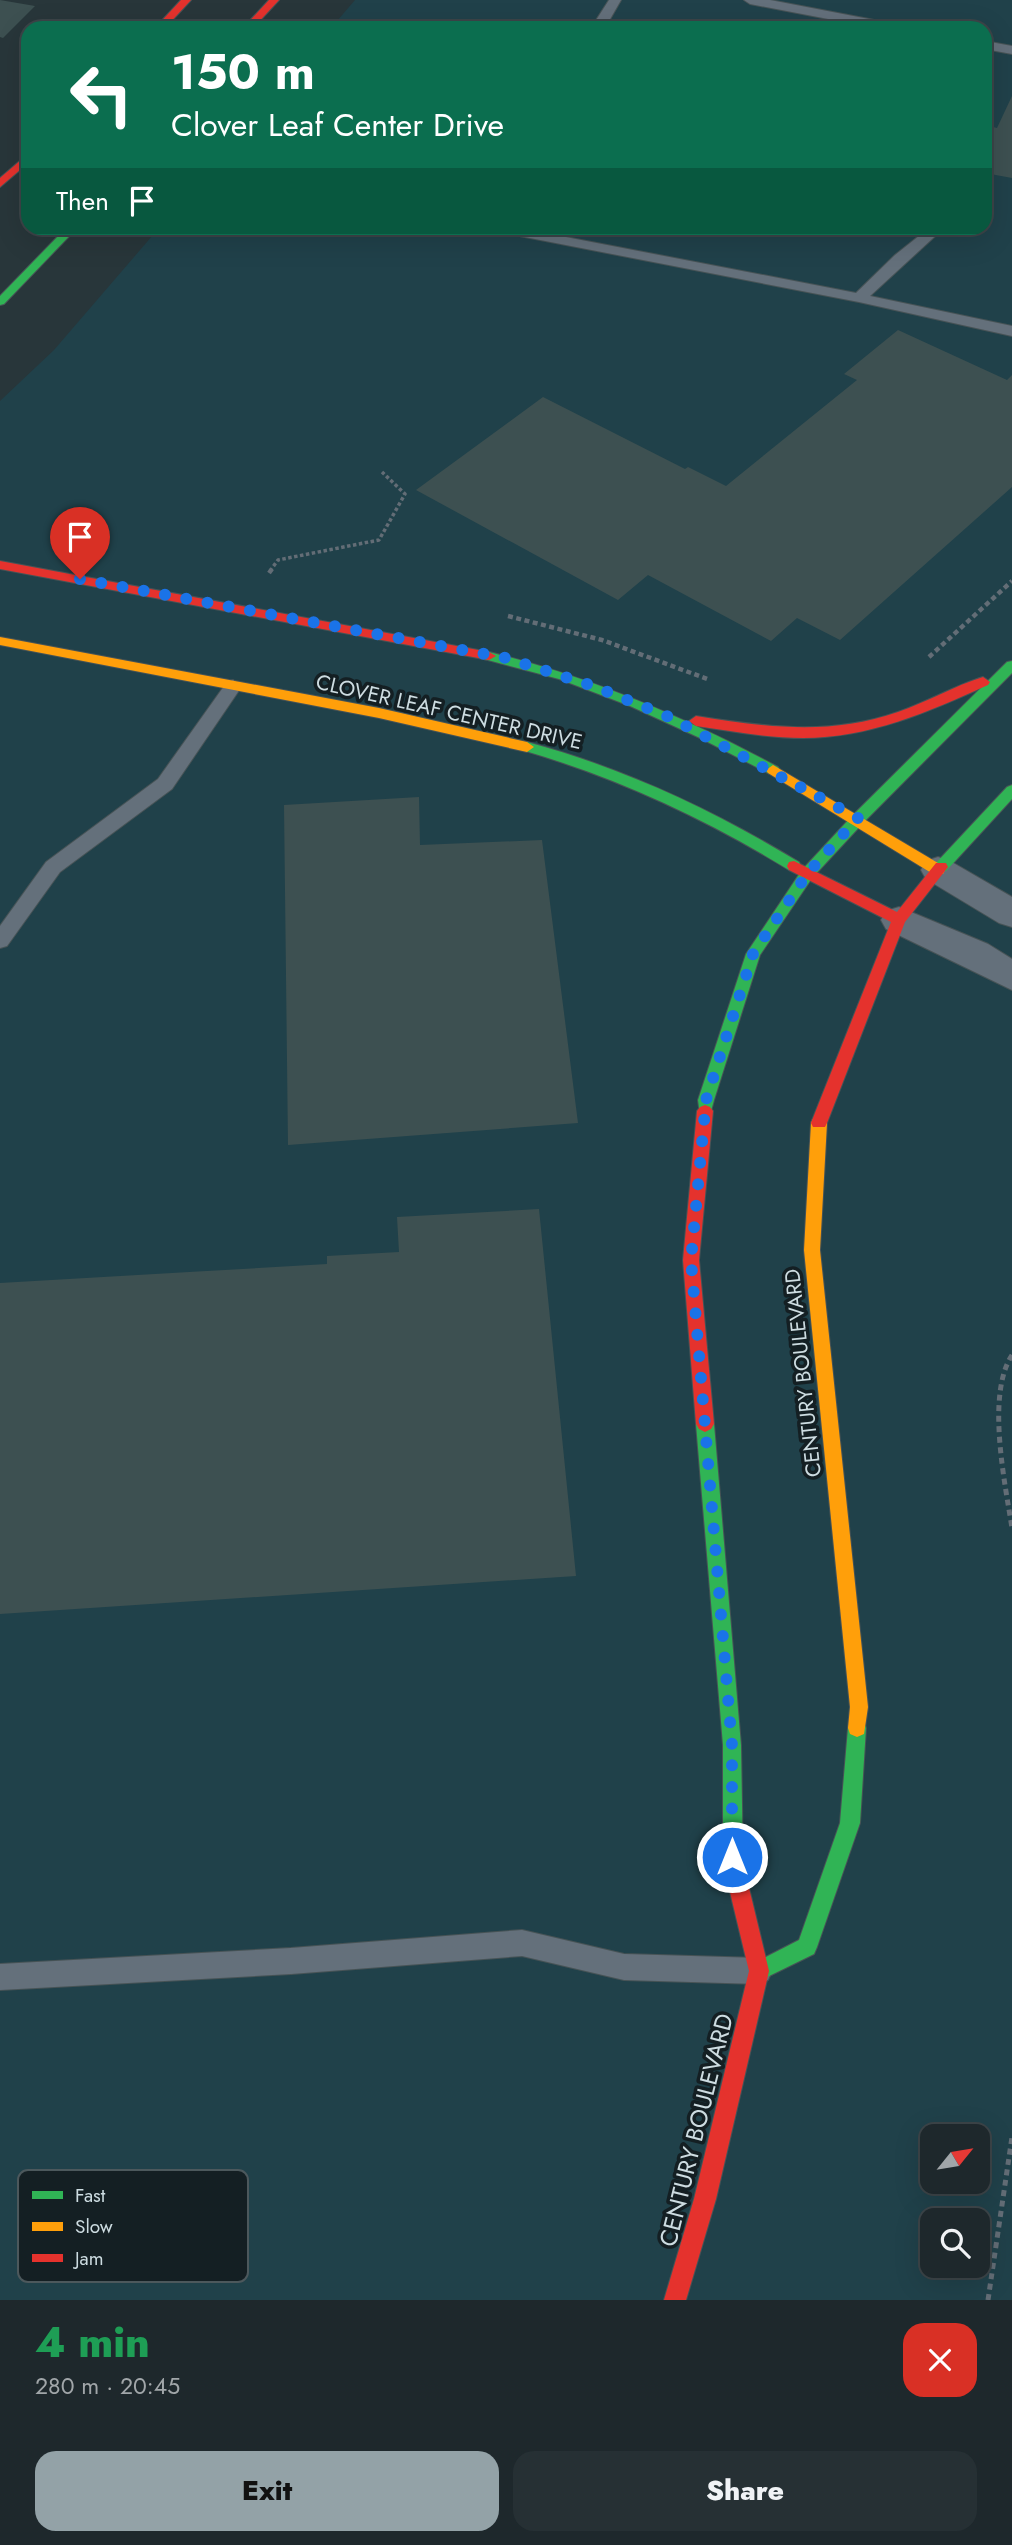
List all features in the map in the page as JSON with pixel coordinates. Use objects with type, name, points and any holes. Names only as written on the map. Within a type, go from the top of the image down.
[{"type":"street","points":[[166,21],[186,0]]},
{"type":"street","points":[[254,21],[274,0]]},
{"type":"street","points":[[0,184],[21,164]]},
{"type":"street","points":[[0,302],[65,235]]},
{"type":"street","points":[[0,565],[506,658],[593,686],[669,717],[858,818],[1012,914]]},
{"type":"street","name":"CLOVER LEAF CENTER DRIVE","points":[[0,641],[379,713],[558,754],[639,786],[737,830],[807,874],[899,920]]},
{"type":"street","points":[[669,717],[766,731],[835,732],[908,715],[1007,669]]},
{"type":"street","name":"CENTURY BOULEVARD","points":[[675,2300],[705,2199],[759,1971],[732,1857],[732,1745],[691,1260],[706,1100],[753,954],[807,874],[858,818],[1007,669]]},
{"type":"street","name":"CENTURY BOULEVARD","points":[[759,1971],[807,1947],[850,1823],[859,1707],[812,1250],[819,1123],[899,920],[938,870],[1012,790]]},
{"type":"street","points":[[899,920],[975,954],[1012,975]]},
{"type":"lane","points":[[602,21],[615,0]]},
{"type":"lane","points":[[750,0],[859,21]]},
{"type":"lane","points":[[992,46],[1012,50]]},
{"type":"lane","points":[[535,235],[859,298],[1012,331]]},
{"type":"lane","points":[[859,298],[928,235]]},
{"type":"lane","points":[[0,941],[53,867],[165,784],[233,686]]},
{"type":"lane","points":[[0,1977],[291,1961],[522,1943],[624,1967],[759,1971]]},
{"type":"path","points":[[281,576],[269,573],[278,560],[379,540],[405,494],[382,472]]},
{"type":"path","points":[[925,661],[1012,581]]},
{"type":"path","points":[[497,615],[522,618],[602,640],[686,669],[718,684]]},
{"type":"path","points":[[1012,1355],[1006,1364],[997,1426],[1012,1528]]},
{"type":"path","points":[[988,2300],[1012,2137]]},
{"type":"shaded area","points":[[355,0],[1012,0],[1012,2300],[0,2300],[0,401],[54,350],[153,235],[992,235],[992,21],[337,21]]},
{"type":"building","points":[[0,0],[35,6],[3,38],[0,37]]},
{"type":"building","points":[[1012,96],[1012,178],[992,174],[992,127],[997,128]]},
{"type":"building","points":[[898,330],[1007,380],[1012,375],[1012,487],[840,640],[797,618],[771,641],[648,575],[618,600],[416,490],[543,397],[685,469],[688,467],[726,486],[857,380],[844,374]]},
{"type":"building","points":[[419,797],[420,845],[542,840],[578,1123],[288,1145],[284,805]]},
{"type":"building","points":[[539,1209],[576,1576],[0,1614],[0,1283],[327,1264],[327,1256],[399,1252],[397,1217]]},
{"type":"traffic: fast","points":[[0,302],[65,235]]},
{"type":"traffic: fast","points":[[489,656],[563,676],[635,703],[773,770]]},
{"type":"traffic: fast","points":[[705,1111],[706,1100],[753,954],[807,874],[858,819],[1012,665]]},
{"type":"traffic: fast","points":[[527,747],[596,768],[665,796],[699,812],[794,866]]},
{"type":"traffic: fast","points":[[941,867],[1012,790]]},
{"type":"traffic: fast","points":[[705,1424],[732,1745],[733,1863]]},
{"type":"traffic: fast","points":[[759,1971],[807,1947],[850,1823],[857,1728]]},
{"type":"traffic: slow","points":[[0,641],[379,713],[527,747]]},
{"type":"traffic: slow","points":[[773,770],[938,870]]},
{"type":"traffic: slow","points":[[819,1123],[812,1250],[859,1707],[857,1728]]},
{"type":"traffic: jam","points":[[166,21],[186,0]]},
{"type":"traffic: jam","points":[[254,21],[274,0]]},
{"type":"traffic: jam","points":[[0,184],[21,164]]},
{"type":"traffic: jam","points":[[0,565],[489,656]]},
{"type":"traffic: jam","points":[[696,721],[788,733],[841,731],[883,722],[983,682]]},
{"type":"traffic: jam","points":[[794,866],[899,920]]},
{"type":"traffic: jam","points":[[819,1123],[899,920],[941,867]]},
{"type":"traffic: jam","points":[[705,1111],[691,1260],[705,1424]]},
{"type":"traffic: jam","points":[[675,2300],[705,2199],[759,1971],[733,1863]]},
{"type":"route","points":[[80,579],[506,658],[593,686],[669,717],[858,818],[807,874],[753,954],[706,1100],[691,1260],[732,1745],[732,1857]]}]
